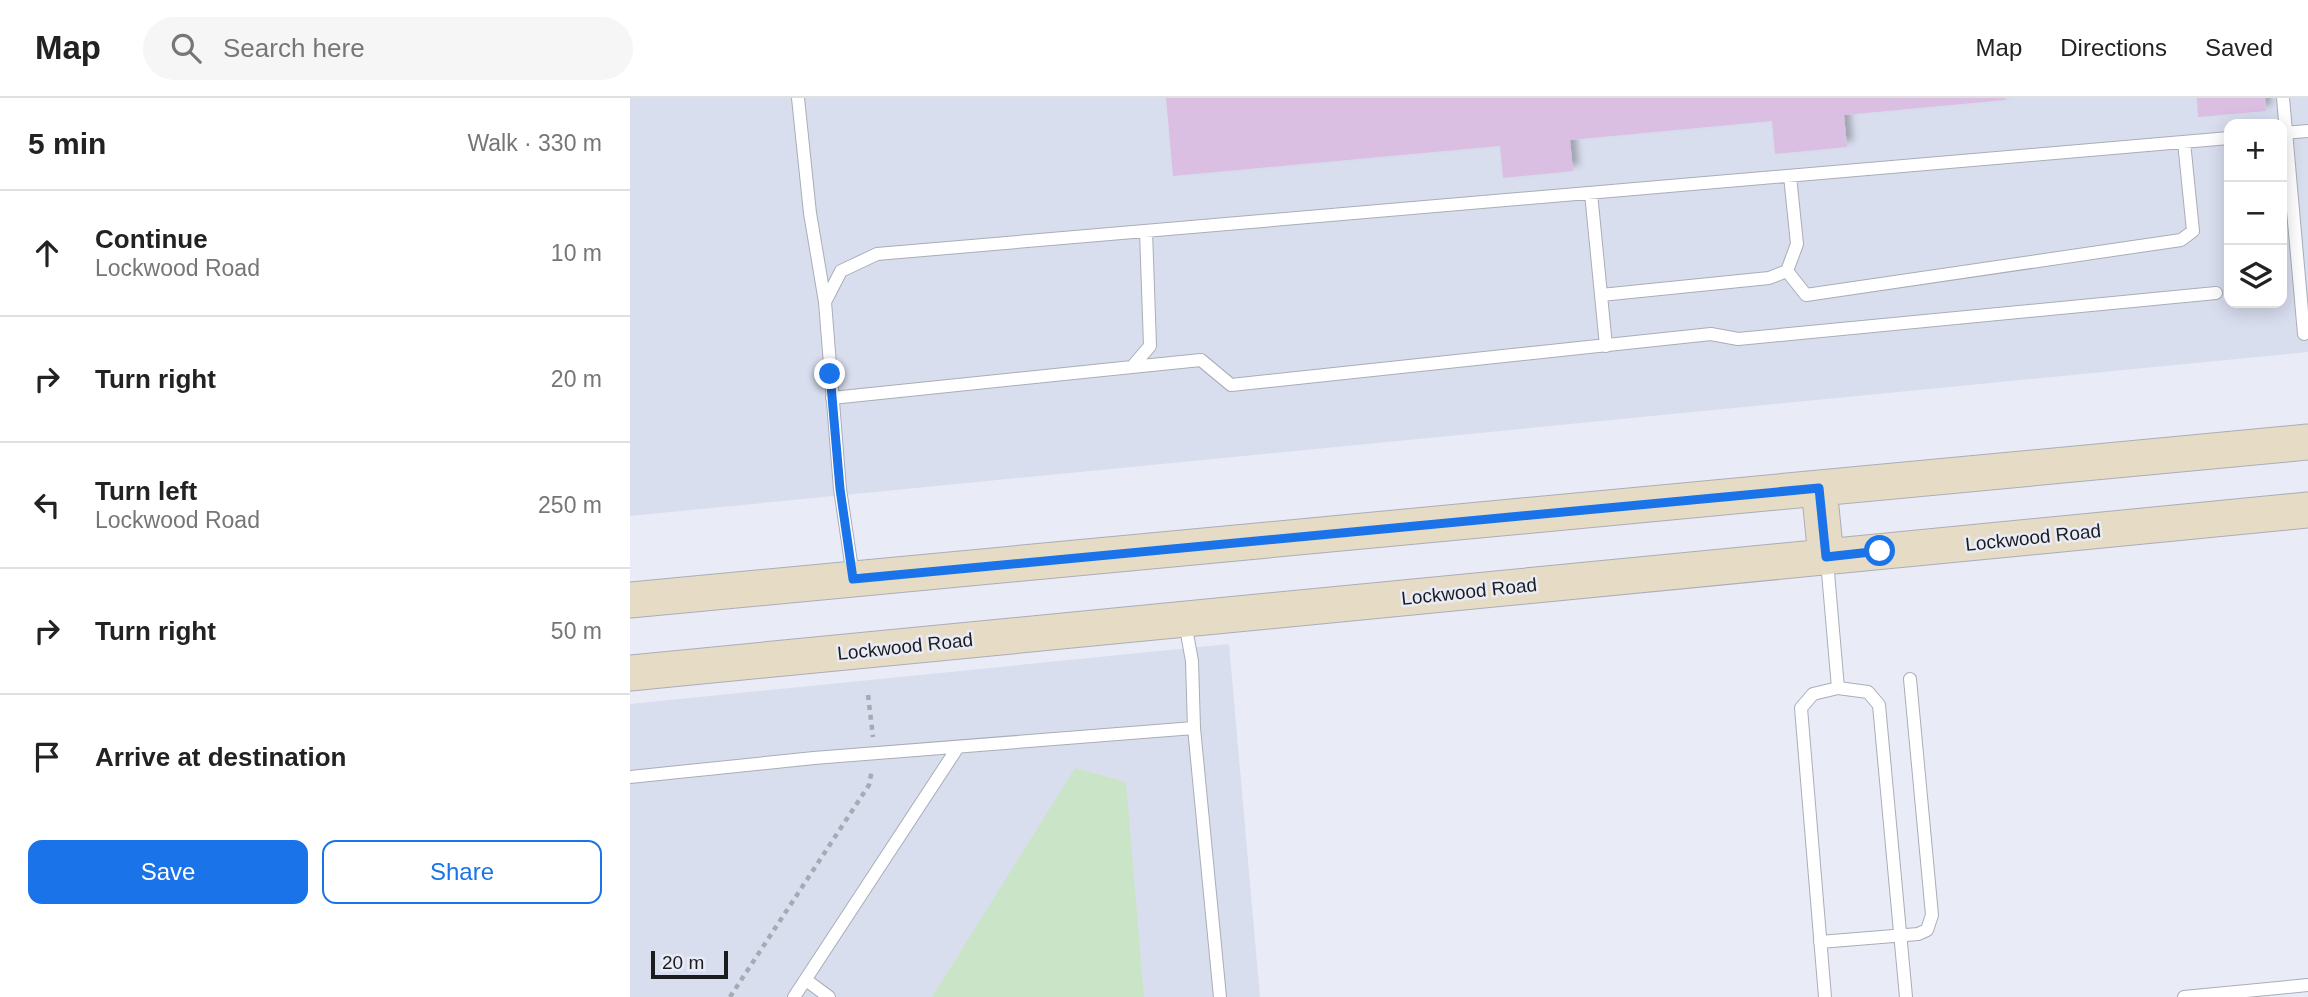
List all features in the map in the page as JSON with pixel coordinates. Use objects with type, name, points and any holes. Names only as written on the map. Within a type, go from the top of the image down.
[{"type":"main road","points":[[630,600],[2308,442]]},
{"type":"main road","points":[[1819,488],[1826,557]]},
{"type":"main road","name":"Lockwood Road","points":[[630,673],[2308,510]]},
{"type":"lane","points":[[798,98],[810,213],[825,302],[840,489],[853,579]]},
{"type":"lane","points":[[2283,98],[2284,119]]},
{"type":"lane","points":[[2287,133],[2308,131]]},
{"type":"lane","points":[[825,302],[841,271],[877,254],[2224,138]]},
{"type":"lane","points":[[1787,271],[1806,295],[2181,240],[2193,230],[2184,142]]},
{"type":"lane","points":[[2287,163],[2304,334]]},
{"type":"lane","points":[[1601,295],[1769,278],[1787,271],[1797,244],[1790,176]]},
{"type":"lane","points":[[1591,193],[1606,346]]},
{"type":"lane","points":[[1132,367],[1150,346],[1146,231]]},
{"type":"lane","points":[[832,398],[1200,360],[1231,386],[1711,334],[1738,339],[2216,293]]},
{"type":"lane","points":[[1826,557],[1838,688]]},
{"type":"lane","points":[[1185,619],[1192,661],[1194,728],[1220,997]]},
{"type":"lane","points":[[1820,942],[1918,934],[1927,930],[1932,915],[1910,679]]},
{"type":"lane","points":[[1825,997],[1801,708],[1813,694],[1838,688],[1868,692],[1879,705],[1906,997]]},
{"type":"lane","points":[[630,777],[874,753],[1194,728]]},
{"type":"lane","points":[[794,997],[958,747]]},
{"type":"lane","points":[[806,980],[829,997]]},
{"type":"lane","points":[[2184,997],[2308,985]]},
{"type":"path","points":[[730,997],[869,785],[874,753],[869,695]]},
{"type":"shaded area","points":[[630,98],[2308,98],[2308,352],[630,516]]},
{"type":"shaded area","points":[[1229,644],[1260,997],[630,997],[630,704]]},
{"type":"green space","points":[[1075,768],[1126,782],[1144,997],[932,997]]},
{"type":"building","points":[[1166,98],[2005,100],[1844,115],[1847,147],[1775,154],[1772,121],[1570,140],[1573,171],[1503,178],[1500,146],[1173,176]]},
{"type":"building","points":[[2197,98],[2265,98],[2266,111],[2198,117]]},
{"type":"route","points":[[830,374],[840,489],[853,579],[1819,488],[1826,557],[1880,551]]}]
